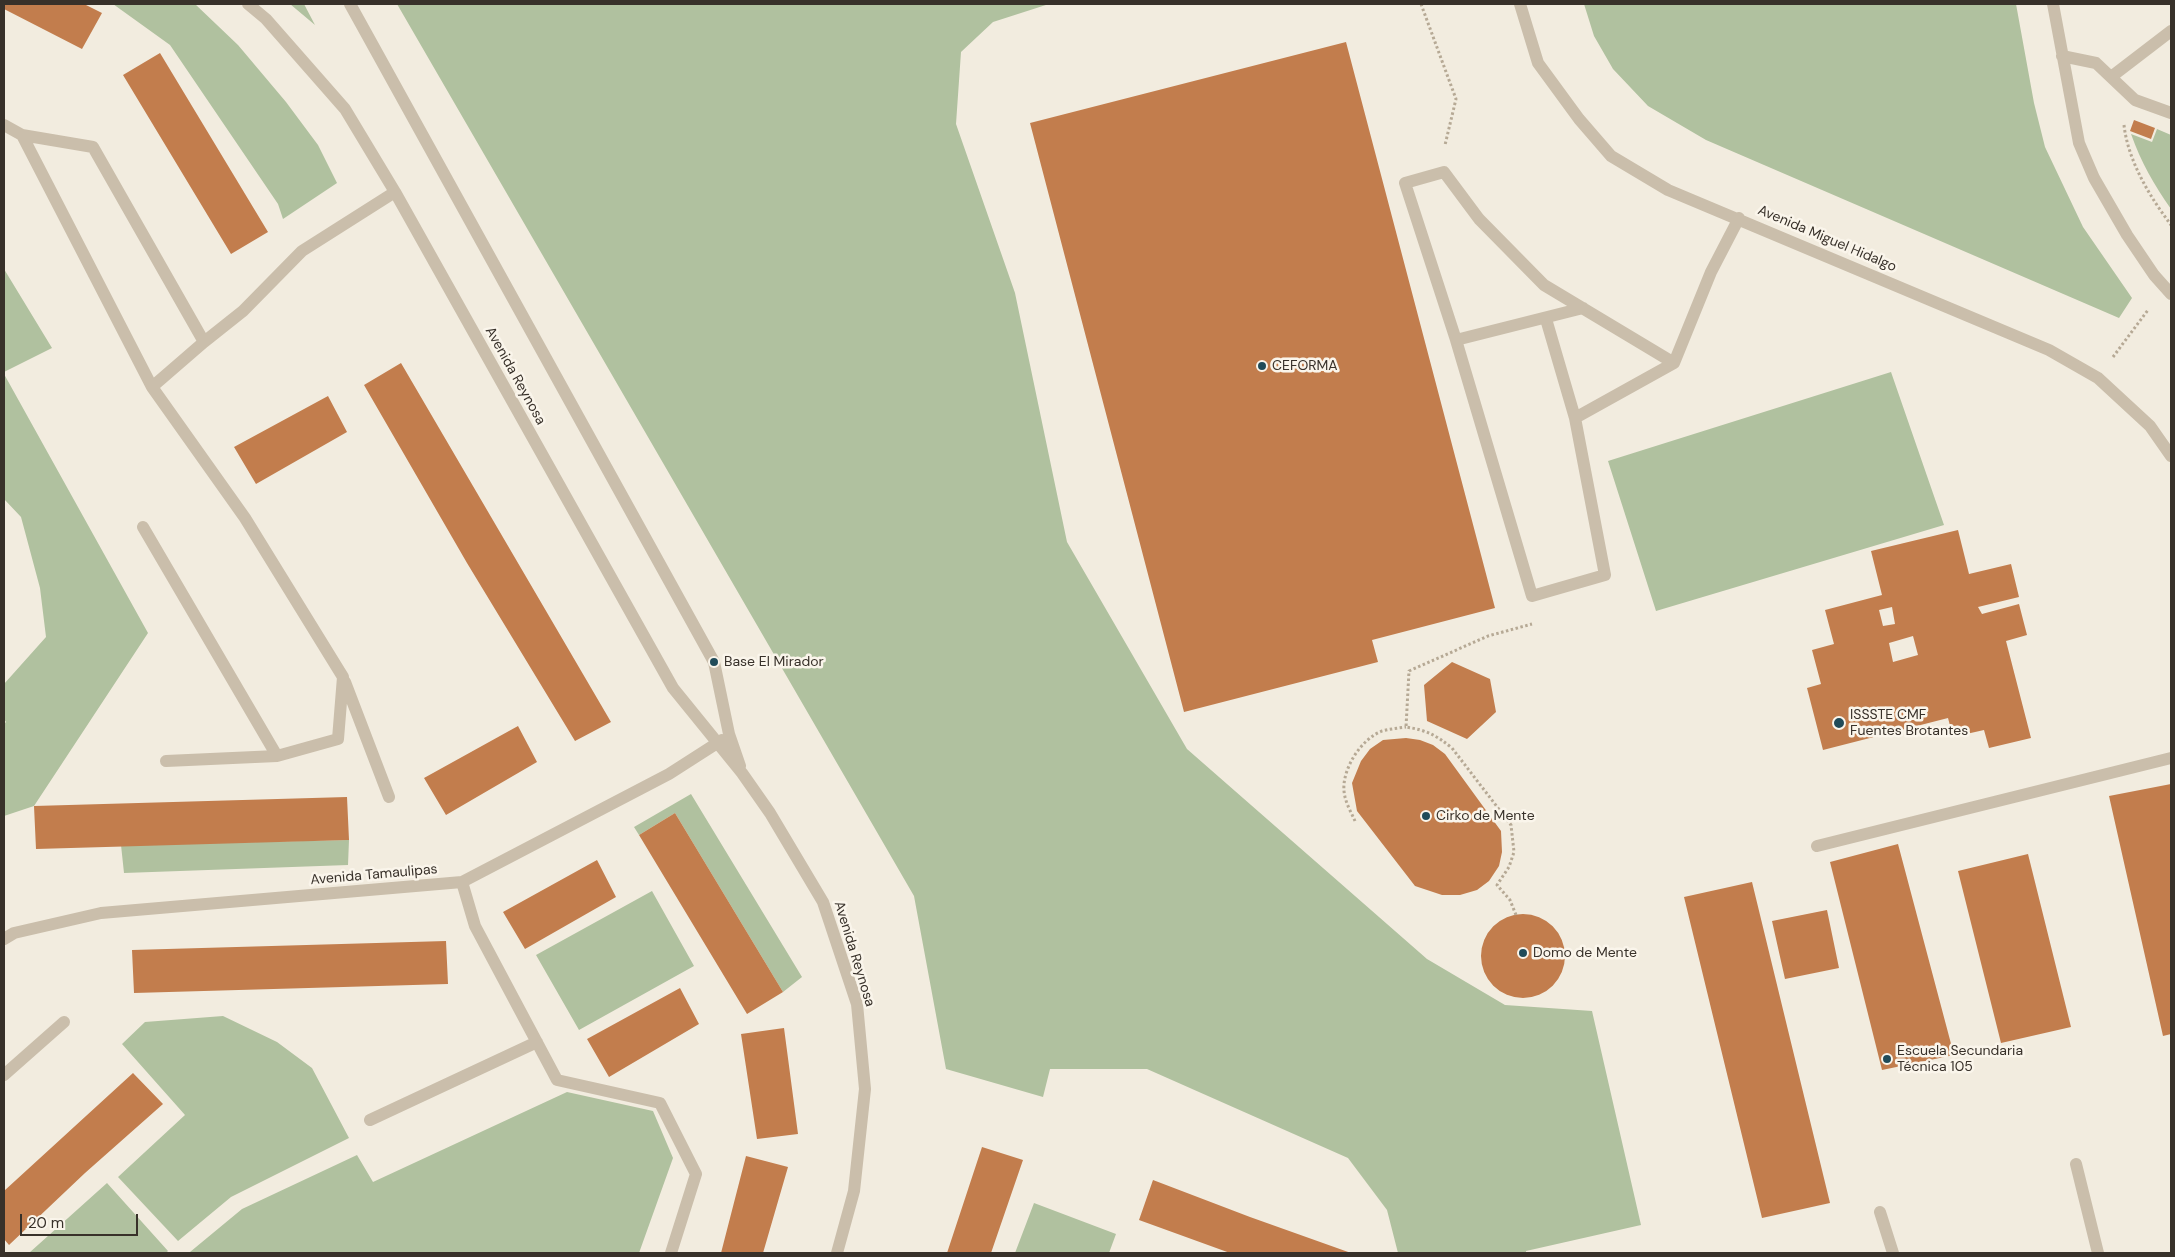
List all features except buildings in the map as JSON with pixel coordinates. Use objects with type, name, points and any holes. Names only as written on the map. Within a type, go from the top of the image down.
[{"type":"street","name":"Avenida Reynosa","points":[[248,4],[266,19],[345,109],[395,192],[672,688],[716,744],[742,773],[770,813],[823,902],[857,1004],[865,1089],[854,1191],[837,1253]]},
{"type":"street","name":"Avenida Reynosa","points":[[350,4],[714,662],[729,734],[742,773]]},
{"type":"street","name":"Avenida Miguel Hidalgo","points":[[1520,4],[1538,63],[1579,119],[1611,156],[1668,190],[2011,332],[2049,350],[2098,378],[2150,426],[2171,456]]},
{"type":"street","points":[[2053,4],[2079,143],[2094,178],[2127,235],[2168,291]]},
{"type":"street","points":[[2111,77],[2171,31]]},
{"type":"street","points":[[2062,56],[2096,62],[2135,100],[2171,113]]},
{"type":"street","points":[[4,125],[22,135],[93,147],[204,342]]},
{"type":"street","points":[[22,135],[152,387],[245,518],[343,677],[388,798]]},
{"type":"street","points":[[1546,319],[1576,418],[1605,575],[1532,596],[1456,340],[1405,183],[1444,172],[1479,219],[1544,285],[1674,363]]},
{"type":"street","points":[[152,387],[243,311],[302,251],[395,192]]},
{"type":"street","points":[[1576,418],[1674,363],[1711,272],[1738,218]]},
{"type":"street","points":[[1456,340],[1546,319],[1583,308]]},
{"type":"street","points":[[143,527],[277,756]]},
{"type":"street","points":[[166,761],[277,756],[338,739],[343,677]]},
{"type":"street","name":"Avenida Tamaulipas","points":[[4,939],[14,933],[101,913],[462,882],[669,774],[729,734]]},
{"type":"street","points":[[1817,846],[2171,758]]},
{"type":"street","points":[[462,882],[476,926],[557,1080],[660,1103],[696,1174],[671,1253]]},
{"type":"street","points":[[4,1075],[64,1022]]},
{"type":"street","points":[[370,1120],[536,1042]]},
{"type":"street","points":[[2076,1164],[2098,1253]]},
{"type":"street","points":[[1880,1212],[1893,1253]]},
{"type":"path","points":[[1421,4],[1456,99],[1445,140],[1444,172]]},
{"type":"path","points":[[2124,118],[2124,127],[2136,167],[2156,204],[2171,225]]},
{"type":"path","points":[[2098,378],[2168,291]]},
{"type":"path","points":[[1406,727],[1408,671],[1488,636],[1538,622],[1532,596]]},
{"type":"path","points":[[1355,821],[1344,790],[1346,772],[1355,755],[1366,742],[1381,732],[1406,727],[1424,730],[1439,738],[1452,748],[1512,825],[1514,852],[1508,867],[1497,885],[1510,900],[1516,916]]},
{"type":"green space","points":[[113,4],[195,4],[238,45],[286,102],[318,145],[337,183],[283,219],[278,204],[170,45]]},
{"type":"green space","points":[[290,4],[304,4],[315,25]]},
{"type":"green space","points":[[397,4],[1049,4],[993,22],[961,52],[956,124],[1015,293],[1067,542],[1187,749],[1427,959],[1505,1005],[1592,1011],[1641,1225],[1526,1251],[1526,1253],[1398,1253],[1387,1210],[1348,1158],[1147,1069],[1050,1069],[1043,1097],[946,1069],[914,896]]},
{"type":"green space","points":[[1584,4],[2016,4],[2034,103],[2045,147],[2083,227],[2132,298],[2119,318],[1706,140],[1648,106],[1613,69],[1594,36]]},
{"type":"green space","points":[[2157,129],[2171,135],[2171,209],[2148,173],[2131,134],[2152,142]]},
{"type":"green space","points":[[4,269],[52,348],[4,372]]},
{"type":"green space","points":[[1891,372],[1944,525],[1656,611],[1608,461]]},
{"type":"green space","points":[[4,374],[148,633],[34,806],[4,816],[4,724],[6,722],[4,719],[4,684],[46,637],[40,588],[21,517],[4,499]]},
{"type":"green space","points":[[691,794],[802,977],[783,992],[675,813],[639,835],[634,827]]},
{"type":"green space","points":[[349,840],[348,865],[124,873],[121,845]]},
{"type":"green space","points":[[652,891],[694,966],[579,1030],[536,955]]},
{"type":"green space","points":[[223,1016],[277,1042],[312,1068],[349,1138],[231,1197],[178,1241],[118,1177],[185,1115],[122,1044],[145,1022]]},
{"type":"green space","points":[[567,1092],[653,1111],[673,1158],[639,1253],[190,1252],[242,1209],[357,1155],[373,1182]]},
{"type":"green space","points":[[107,1183],[168,1251],[166,1253],[29,1253]]},
{"type":"green space","points":[[1034,1203],[1116,1234],[1109,1253],[1015,1253]]},
{"type":"place","name":"CEFORMA","points":[[1262,366]]},
{"type":"place","name":"Base El Mirador","points":[[714,662]]},
{"type":"place","name":"ISSSTE CMF Fuentes Brotantes","points":[[1839,723]]},
{"type":"place","name":"Cirko de Mente","points":[[1426,816]]},
{"type":"place","name":"Domo de Mente","points":[[1523,953]]},
{"type":"place","name":"Escuela Secundaria Técnica 105","points":[[1887,1059]]}]
